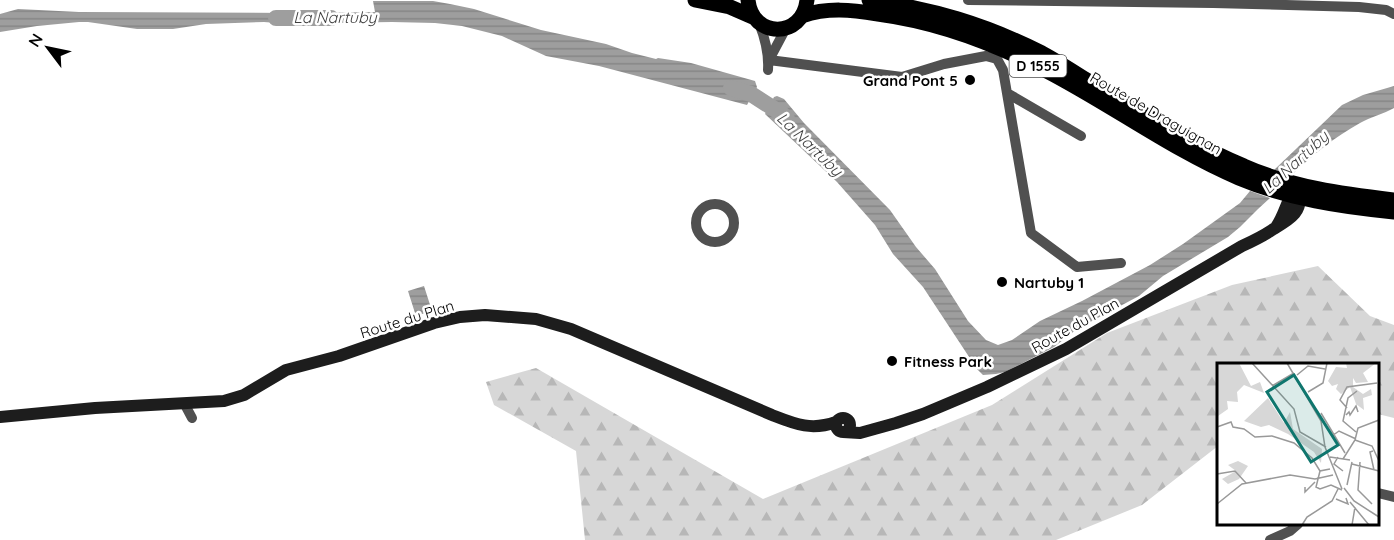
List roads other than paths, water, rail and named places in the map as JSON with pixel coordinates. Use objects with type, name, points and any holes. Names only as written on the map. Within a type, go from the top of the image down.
[{"type":"main road","points":[[695,0],[730,7],[767,28],[777,30],[798,22],[807,7],[807,0]]},
{"type":"main road","points":[[748,0],[748,8],[756,20]]},
{"type":"main road","name":"Route de Draguignan","points":[[869,0],[900,4],[952,16],[1015,40],[1205,149],[1267,175],[1292,190],[1356,208],[1394,212]]},
{"type":"main road","name":"Route de Draguignan","points":[[802,16],[813,12],[841,9],[949,28],[1047,70],[1200,160],[1254,184],[1394,200]]},
{"type":"street","points":[[968,0],[1213,2],[1359,7],[1386,10],[1394,14]]},
{"type":"street","points":[[756,20],[764,35],[769,65]]},
{"type":"street","points":[[769,65],[786,28]]},
{"type":"street","points":[[769,65],[902,77],[944,64],[986,56],[997,59],[1003,70],[1031,233],[1077,267],[1121,263]]},
{"type":"street","points":[[1007,93],[1081,136]]},
{"type":"street","name":"Route du Plan","points":[[0,417],[95,408],[224,401],[244,396],[286,370],[339,356],[434,324],[460,317],[485,315],[536,319],[571,329],[798,425],[843,427],[860,433],[923,414],[987,387],[1066,349],[1275,228],[1283,215],[1292,190]]},
{"type":"street","points":[[184,403],[192,418]]},
{"type":"street","points":[[1379,493],[1394,497]]},
{"type":"street","points":[[1270,540],[1290,531],[1297,525]]},
{"type":"water","points":[[373,1],[433,1],[474,9],[541,30],[606,44],[656,59],[691,63],[755,81],[757,87],[747,105],[599,66],[546,56],[502,36],[462,26],[392,22],[316,25],[306,13],[375,12]]},
{"type":"water","points":[[18,9],[79,12],[294,13],[303,23],[206,24],[173,29],[137,29],[79,22],[0,32],[0,14]]},
{"type":"water","points":[[1394,86],[1394,108],[1342,134],[1292,175],[1274,170],[1342,105],[1363,95]]},
{"type":"water","points":[[774,97],[784,99],[804,123],[890,210],[935,269],[968,321],[986,340],[998,345],[1012,340],[1040,321],[1150,265],[1240,203],[1250,191],[1270,198],[1228,237],[1163,276],[1139,296],[1077,329],[1054,347],[1005,372],[983,375],[923,287],[893,254],[875,225],[837,182],[765,114]]},
{"type":"water","points":[[424,286],[432,311],[419,315],[415,313],[408,291]]},
{"type":"waterway","name":"La Nartuby","points":[[276,18],[331,18]]},
{"type":"waterway","name":"La Nartuby","points":[[731,88],[751,94],[787,119]]},
{"type":"place","name":"Grand Pont 5","points":[[970,80]]},
{"type":"place","name":"Nartuby 1","points":[[1002,282]]},
{"type":"place","name":"Fitness Park","points":[[892,361]]}]
